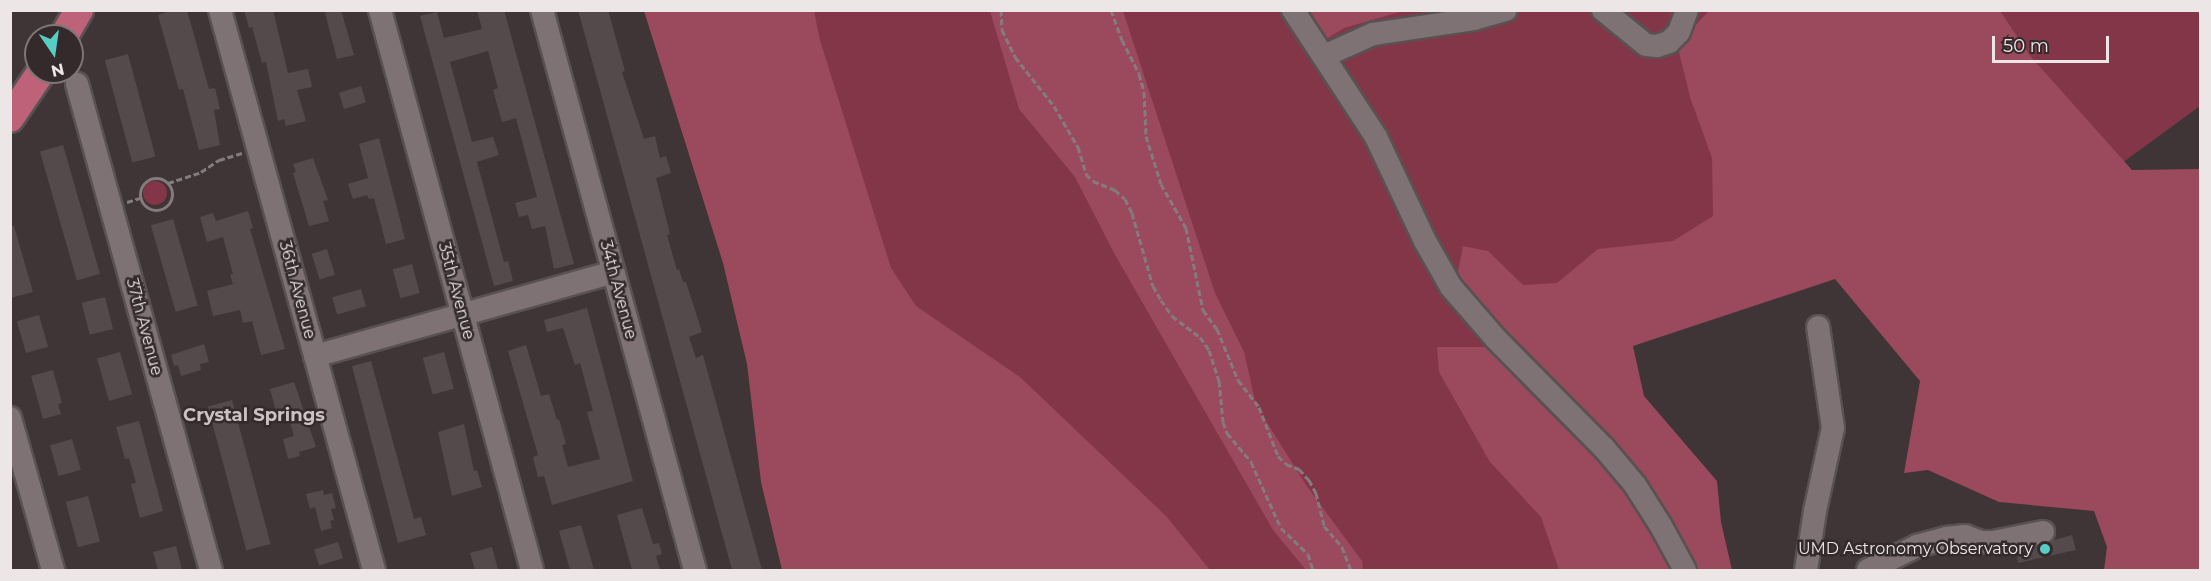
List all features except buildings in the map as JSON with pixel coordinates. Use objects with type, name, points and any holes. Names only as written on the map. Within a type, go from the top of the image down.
[{"type":"main road","points":[[71,24],[79,10]]},
{"type":"main road","points":[[10,118],[33,84]]},
{"type":"street","name":"36th Avenue","points":[[220,10],[374,570]]},
{"type":"street","name":"35th Avenue","points":[[380,10],[532,570]]},
{"type":"street","name":"34th Avenue","points":[[542,10],[695,570]]},
{"type":"street","points":[[1293,10],[1376,137],[1425,241],[1451,287],[1496,339],[1604,448],[1635,485],[1685,570]]},
{"type":"street","points":[[1324,56],[1373,34],[1474,19],[1506,10]]},
{"type":"street","points":[[1603,10],[1646,45],[1657,46],[1669,42],[1679,32],[1687,10]]},
{"type":"street","name":"37th Avenue","points":[[77,84],[211,570]]},
{"type":"street","points":[[315,356],[613,272]]},
{"type":"street","points":[[1806,570],[1815,511],[1833,428],[1818,327]]},
{"type":"street","points":[[10,418],[53,570]]},
{"type":"street","points":[[1868,570],[1917,546],[1946,538],[1965,536],[1981,542],[1993,542],[2043,532]]},
{"type":"path","points":[[1001,10],[1002,30],[1015,57],[1054,106],[1078,147],[1086,174],[1093,182],[1115,190],[1125,199],[1132,213],[1154,286],[1161,300],[1172,316],[1200,337],[1209,350],[1219,381],[1223,422],[1227,433],[1251,462],[1281,528],[1308,554],[1313,570]]},
{"type":"path","points":[[1111,10],[1122,40],[1139,74],[1144,92],[1146,136],[1161,184],[1186,228],[1203,310],[1217,329],[1238,381],[1259,407],[1278,456],[1286,464],[1299,469],[1309,480],[1316,494],[1324,526],[1342,547],[1351,570]]},
{"type":"path","points":[[168,183],[201,172],[219,160],[258,148]]},
{"type":"path","points":[[160,178],[168,183],[172,192],[170,202],[163,208],[153,210],[144,205],[140,198],[142,186],[150,179],[160,178]]},
{"type":"shaded area","points":[[644,11],[814,11],[820,40],[891,268],[916,306],[1020,377],[1166,516],[1210,570],[782,570],[761,482],[747,364],[723,263]]},
{"type":"shaded area","points":[[664,11],[2200,11],[2200,106],[2111,171],[1584,351],[1660,570],[816,570]]},
{"type":"shaded area","points":[[990,11],[1123,11],[1215,293],[1244,352],[1256,405],[1306,485],[1362,561],[1363,570],[1306,570],[1273,530],[1114,253],[1075,177],[1019,109]]},
{"type":"shaded area","points":[[1303,11],[1403,11],[1344,28],[1323,41]]},
{"type":"shaded area","points":[[1709,11],[2000,11],[2031,57],[2132,170],[2200,169],[2200,570],[2104,570],[2107,547],[2094,511],[1999,502],[1928,470],[1904,473],[1920,381],[1835,279],[1633,346],[1644,396],[1717,481],[1721,522],[1732,570],[1559,570],[1541,517],[1490,462],[1439,372],[1437,347],[1486,347],[1499,325],[1457,276],[1463,246],[1488,251],[1523,285],[1557,283],[1598,249],[1673,241],[1713,216],[1712,158],[1690,97],[1677,44]]},
{"type":"shaded area","points":[[155,181],[160,182],[166,188],[166,198],[160,204],[155,205],[150,204],[144,198],[143,193],[144,188],[150,182]]},
{"type":"place","name":"UMD Astronomy Observatory","points":[[2045,549]]},
{"type":"district","name":"Crystal Springs","points":[[254,415]]}]
